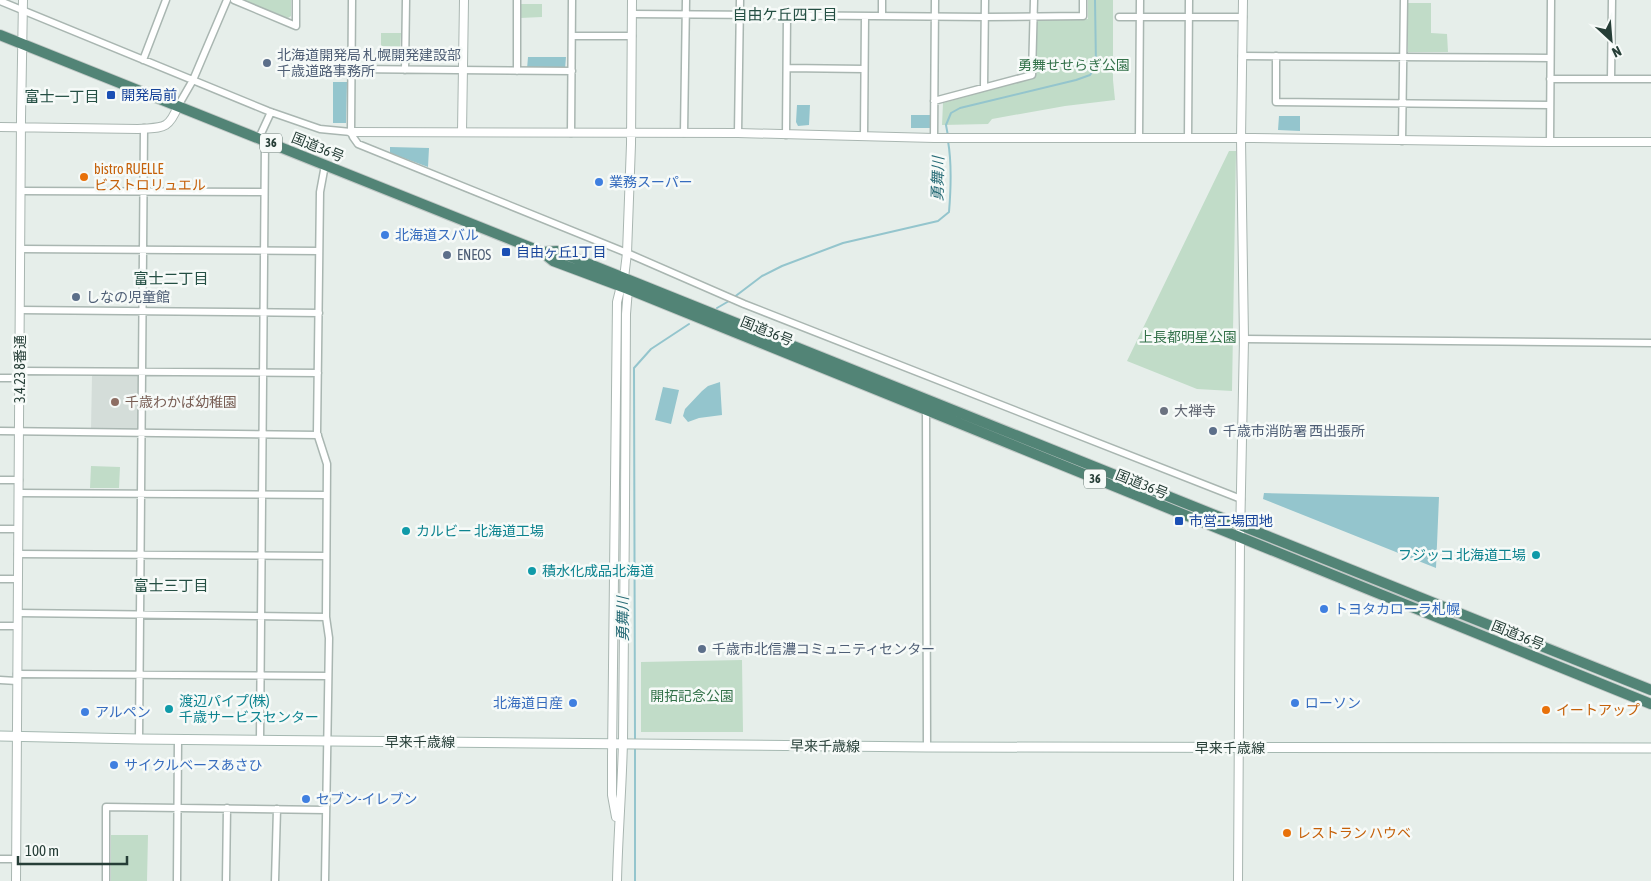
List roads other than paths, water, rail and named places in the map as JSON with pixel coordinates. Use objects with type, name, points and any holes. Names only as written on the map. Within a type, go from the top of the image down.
[{"type":"highway","name":"国道36号","points":[[0,35],[542,252],[557,252],[624,284],[928,406],[1240,538],[1651,704]]},
{"type":"highway","name":"国道36号","points":[[928,406],[1241,524],[1651,690]]},
{"type":"main road","name":"早来千歳線","points":[[0,736],[927,747],[1651,748]]},
{"type":"street","name":"3.4.23 8番通","points":[[16,881],[21,127],[24,0]]},
{"type":"street","points":[[143,60],[166,0]]},
{"type":"street","points":[[0,127],[159,128],[168,124],[173,119],[193,80],[227,0]]},
{"type":"street","points":[[234,0],[296,26],[296,0]]},
{"type":"street","points":[[352,0],[351,132],[352,138],[358,144],[627,253],[718,294],[1241,499]]},
{"type":"street","points":[[406,0],[406,70]]},
{"type":"street","points":[[462,132],[464,0]]},
{"type":"street","points":[[517,0],[517,70]]},
{"type":"street","points":[[571,133],[572,0]]},
{"type":"street","points":[[617,881],[618,829],[631,744],[624,284],[627,253],[631,134],[632,0]]},
{"type":"street","points":[[684,133],[686,0]]},
{"type":"street","points":[[738,133],[740,0]]},
{"type":"street","points":[[882,0],[882,16]]},
{"type":"street","points":[[935,0],[934,100],[937,138]]},
{"type":"street","points":[[984,87],[985,0]]},
{"type":"street","points":[[934,100],[1032,75],[1034,0]]},
{"type":"street","points":[[632,14],[935,17],[1083,16],[1083,0]]},
{"type":"street","points":[[1139,138],[1140,0]]},
{"type":"street","points":[[1188,138],[1189,0]]},
{"type":"street","points":[[1238,881],[1240,538],[1244,339],[1243,0]]},
{"type":"street","points":[[1402,141],[1404,0]]},
{"type":"street","points":[[1550,142],[1551,0]]},
{"type":"street","points":[[1611,79],[1612,0]]},
{"type":"street","points":[[0,1],[271,112],[320,129],[351,132],[738,133],[937,138],[1651,142]]},
{"type":"street","points":[[786,135],[787,15]]},
{"type":"street","points":[[864,16],[864,136]]},
{"type":"street","points":[[1118,18],[1243,17]]},
{"type":"street","points":[[572,36],[632,36]]},
{"type":"street","points":[[1242,56],[1550,58]]},
{"type":"street","points":[[1276,56],[1276,102],[1550,105]]},
{"type":"street","points":[[787,68],[864,69]]},
{"type":"street","points":[[351,69],[572,71]]},
{"type":"street","points":[[1550,78],[1651,79]]},
{"type":"street","points":[[260,740],[264,252],[262,140],[271,112]]},
{"type":"street","points":[[138,739],[144,128]]},
{"type":"street","points":[[325,165],[320,192],[318,373],[318,435],[326,464],[326,616],[329,638],[325,881]]},
{"type":"street","points":[[21,191],[264,192]]},
{"type":"street","points":[[21,249],[319,251]]},
{"type":"street","points":[[618,829],[612,794],[612,743],[617,302],[624,284]]},
{"type":"street","points":[[20,310],[319,313]]},
{"type":"street","points":[[1244,339],[1651,343]]},
{"type":"street","points":[[0,378],[20,374],[142,372],[318,373]]},
{"type":"street","points":[[927,747],[928,406]]},
{"type":"street","points":[[0,431],[318,435]]},
{"type":"street","points":[[0,480],[19,480]]},
{"type":"street","points":[[19,493],[326,495]]},
{"type":"street","points":[[0,529],[18,529]]},
{"type":"street","points":[[18,554],[326,556]]},
{"type":"street","points":[[0,579],[18,579]]},
{"type":"street","points":[[18,613],[326,616]]},
{"type":"street","points":[[0,626],[18,626]]},
{"type":"street","points":[[0,680],[139,674],[328,676]]},
{"type":"street","points":[[177,881],[178,739]]},
{"type":"street","points":[[106,881],[106,807],[326,810]]},
{"type":"street","points":[[226,881],[227,808]]},
{"type":"street","points":[[276,881],[277,809]]},
{"type":"street","points":[[0,859],[16,859]]},
{"type":"water","points":[[528,57],[566,57],[565,69],[527,69]]},
{"type":"water","points":[[333,82],[347,82],[346,123],[333,123]]},
{"type":"water","points":[[797,105],[810,105],[809,125],[798,126],[796,122]]},
{"type":"water","points":[[911,115],[930,115],[930,128],[911,128]]},
{"type":"water","points":[[1279,116],[1300,116],[1300,131],[1278,130]]},
{"type":"water","points":[[390,147],[429,148],[428,167],[390,153]]},
{"type":"water","points":[[720,382],[722,415],[699,418],[688,422],[683,416],[685,409],[708,386]]},
{"type":"water","points":[[663,387],[679,390],[671,424],[655,420]]},
{"type":"water","points":[[1264,493],[1439,497],[1436,568],[1263,499]]},
{"type":"waterway","name":"勇舞川","points":[[948,136],[946,125],[951,113],[960,108],[1090,75],[1096,66],[1095,0]]},
{"type":"waterway","name":"勇舞川","points":[[733,298],[762,276],[782,266],[843,243],[938,221],[949,212],[951,176],[948,141]]},
{"type":"waterway","name":"勇舞川","points":[[717,308],[729,301]]},
{"type":"waterway","name":"勇舞川","points":[[635,740],[634,368],[651,349],[689,324]]},
{"type":"waterway","name":"勇舞川","points":[[635,747],[635,881]]},
{"type":"place","name":"北海道開発局 札幌開発建設部 千歳道路事務所","points":[[267,63]]},
{"type":"place","name":"開発局前","points":[[111,95]]},
{"type":"place","name":"bistro RUELLE ビストロリュエル","points":[[84,177]]},
{"type":"place","name":"業務スーパー","points":[[599,182]]},
{"type":"place","name":"北海道スバル","points":[[385,235]]},
{"type":"place","name":"自由ヶ丘1丁目","points":[[506,252]]},
{"type":"place","name":"ENEOS","points":[[447,255]]},
{"type":"place","name":"しなの児童館","points":[[76,297]]},
{"type":"place","name":"千歳わかば幼稚園","points":[[115,402]]},
{"type":"place","name":"大禅寺","points":[[1164,411]]},
{"type":"place","name":"千歳市消防署 西出張所","points":[[1213,431]]},
{"type":"place","name":"市営工場団地","points":[[1179,521]]},
{"type":"place","name":"カルビー 北海道工場","points":[[406,531]]},
{"type":"place","name":"フジッコ 北海道工場","points":[[1536,555]]},
{"type":"place","name":"積水化成品北海道","points":[[532,571]]},
{"type":"place","name":"トヨタカローラ札幌","points":[[1324,609]]},
{"type":"place","name":"千歳市北信濃コミュニティセンター","points":[[702,649]]},
{"type":"place","name":"北海道日産","points":[[573,703]]},
{"type":"place","name":"ローソン","points":[[1295,703]]},
{"type":"place","name":"渡辺パイプ(株) 千歳サービスセンター","points":[[169,709]]},
{"type":"place","name":"イートアップ","points":[[1546,710]]},
{"type":"place","name":"アルペン","points":[[85,712]]},
{"type":"place","name":"サイクルベースあさひ","points":[[114,765]]},
{"type":"place","name":"セブン-イレブン","points":[[306,799]]},
{"type":"place","name":"レストラン ハウベ","points":[[1287,833]]},
{"type":"district","name":"自由ケ丘四丁目","points":[[785,15]]},
{"type":"district","name":"富士一丁目","points":[[62,97]]},
{"type":"district","name":"富士二丁目","points":[[171,279]]},
{"type":"district","name":"富士三丁目","points":[[171,586]]},
{"type":"park label","name":"勇舞せせらぎ公園","points":[[1074,65]]},
{"type":"park label","name":"上長都明星公園","points":[[1188,337]]},
{"type":"park label","name":"開拓記念公園","points":[[692,696]]}]
